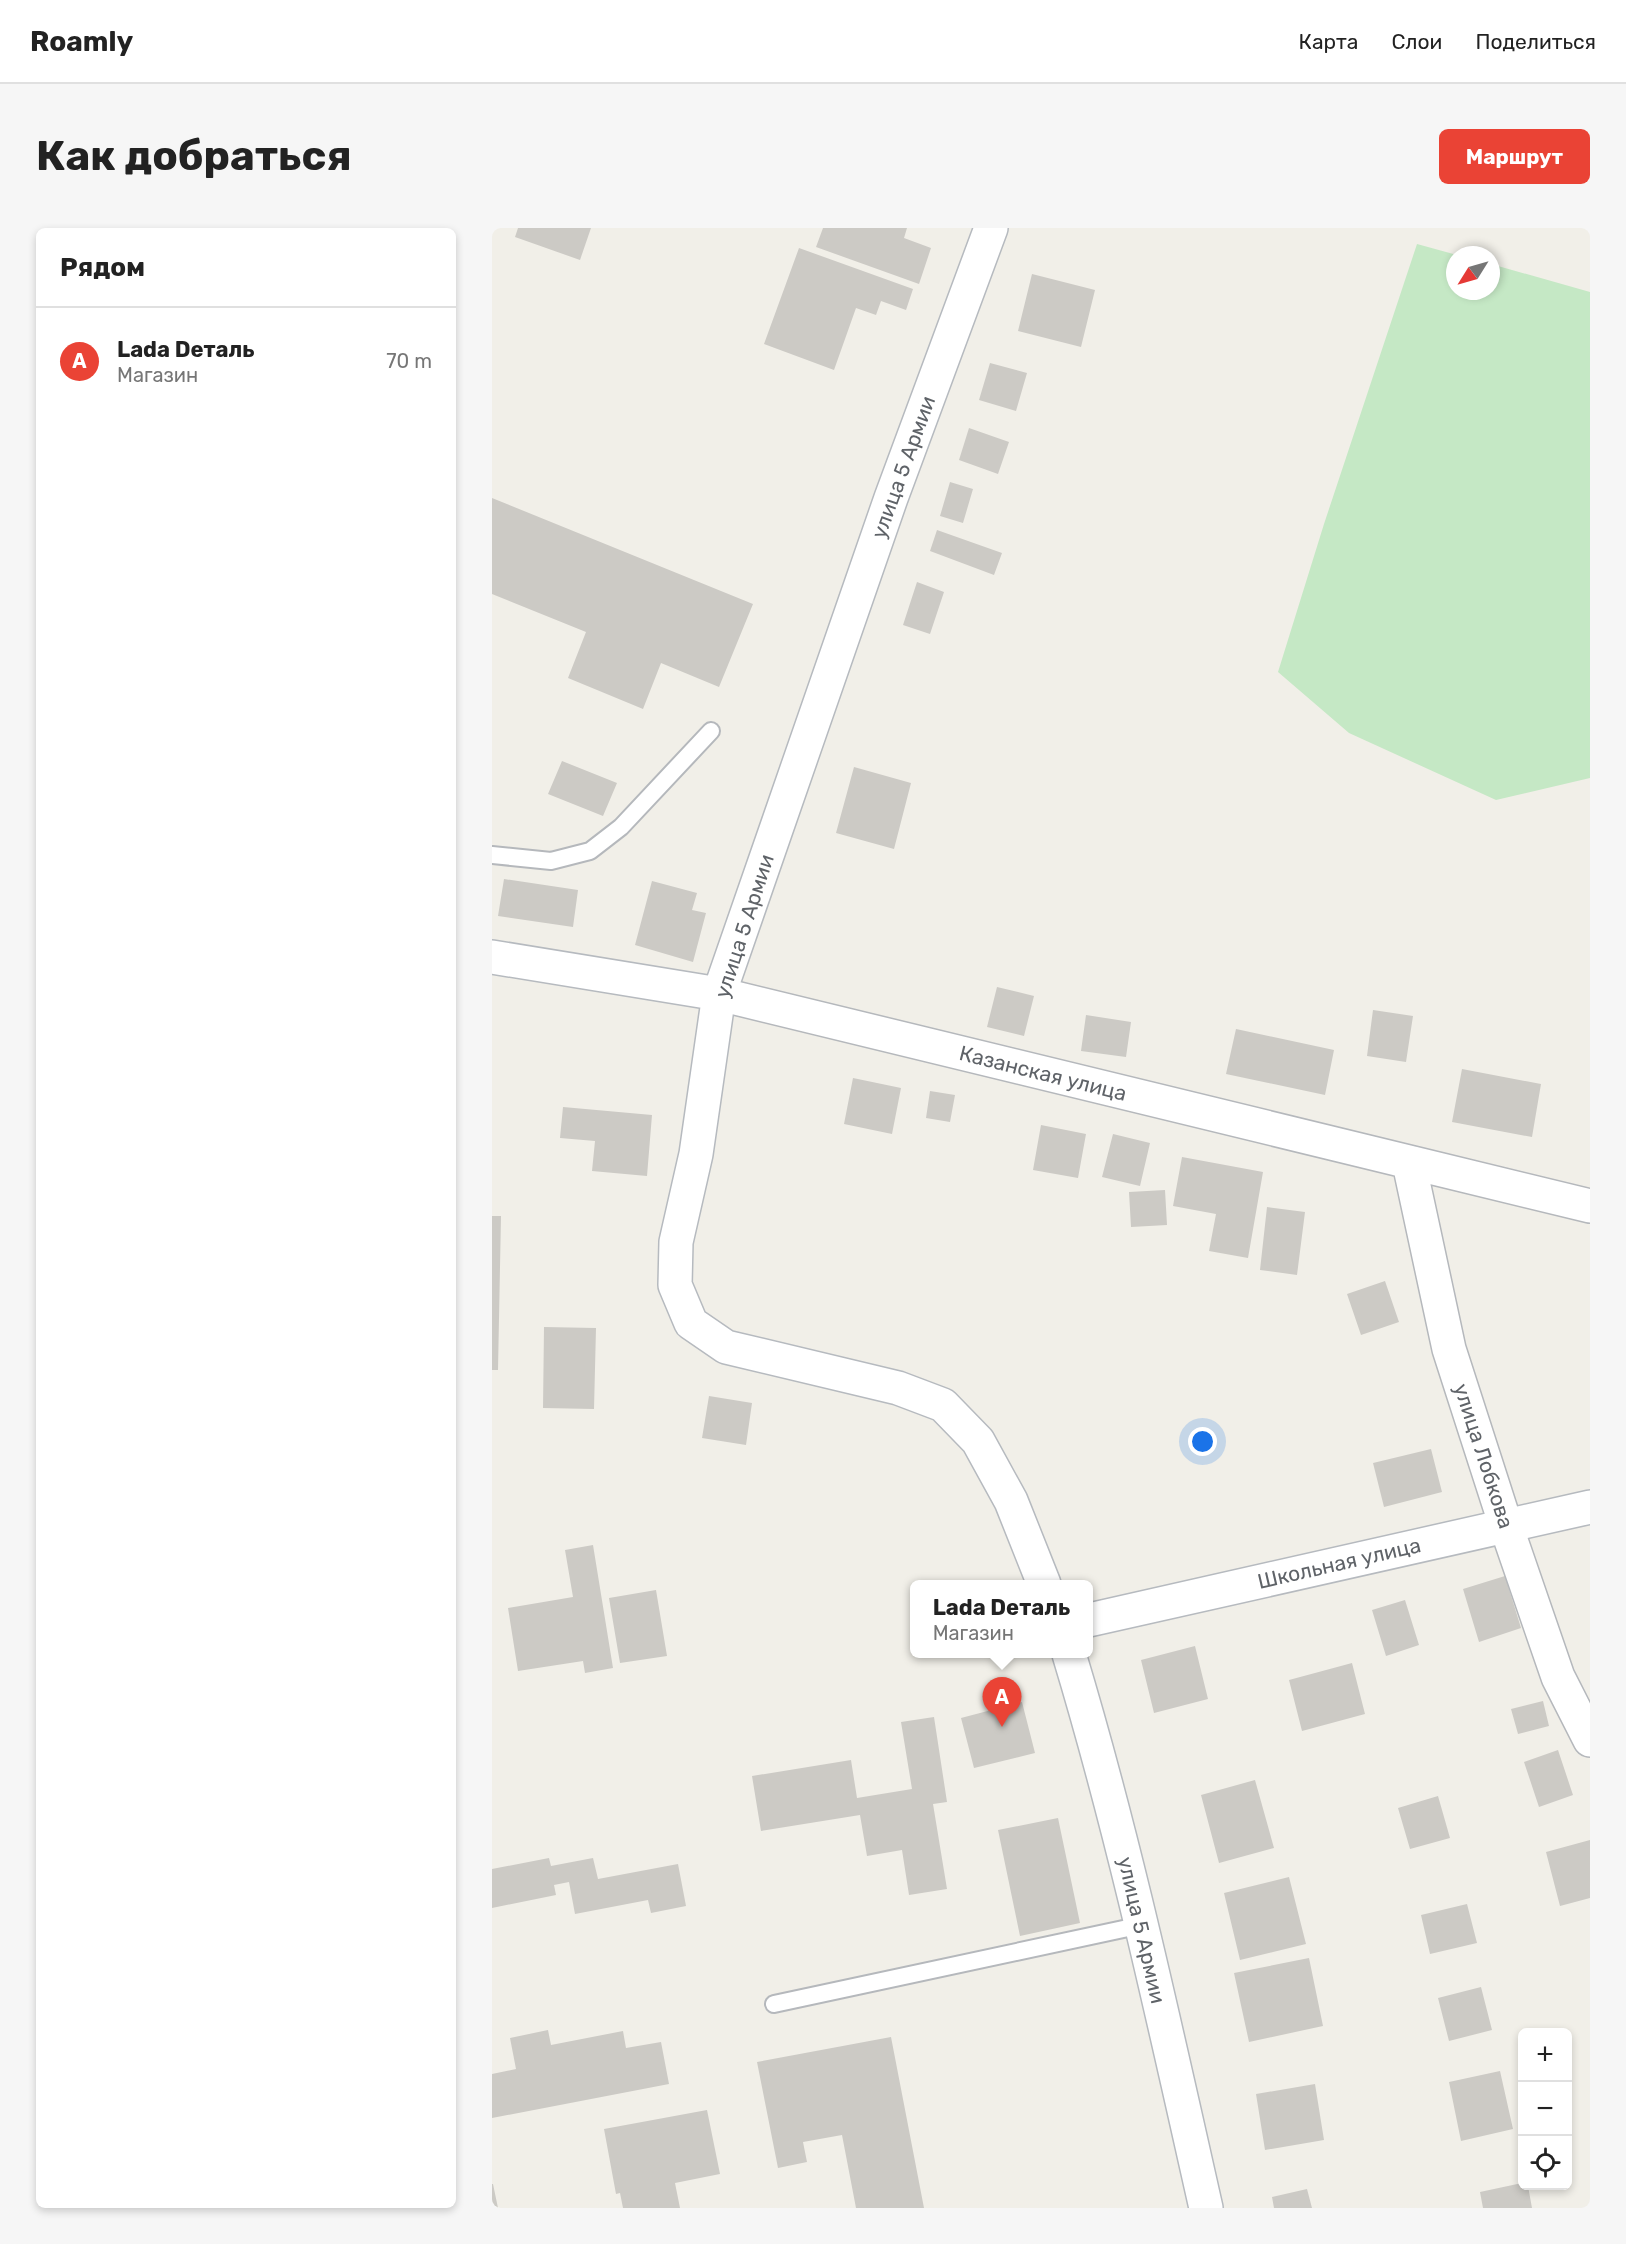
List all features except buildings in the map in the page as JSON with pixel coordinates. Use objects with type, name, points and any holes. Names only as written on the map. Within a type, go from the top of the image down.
[{"type":"main road","name":"улица 5 Армии","points":[[991,228],[891,498],[719,994],[696,1154],[676,1242],[675,1285],[691,1323],[726,1347],[898,1388],[943,1405],[978,1441],[1011,1501],[1042,1580]]},
{"type":"main road","name":"Казанская улица","points":[[492,957],[719,994],[1590,1206]]},
{"type":"main road","name":"улица Лобкова","points":[[1409,1163],[1449,1349],[1558,1677],[1590,1740]]},
{"type":"main road","name":"Школьная улица","points":[[1093,1619],[1590,1507]]},
{"type":"main road","name":"улица 5 Армии","points":[[1071,1658],[1094,1735],[1142,1925],[1206,2208]]},
{"type":"lane","points":[[492,855],[551,861],[590,851],[621,827],[711,731]]},
{"type":"lane","points":[[774,2004],[1142,1925]]},
{"type":"green space","points":[[1417,244],[1446,252],[1446,300],[1500,300],[1500,267],[1590,292],[1590,778],[1496,800],[1349,733],[1278,672],[1324,524]]},
{"type":"place","name":"Lada Dеталь","points":[[1002,1727]]}]
